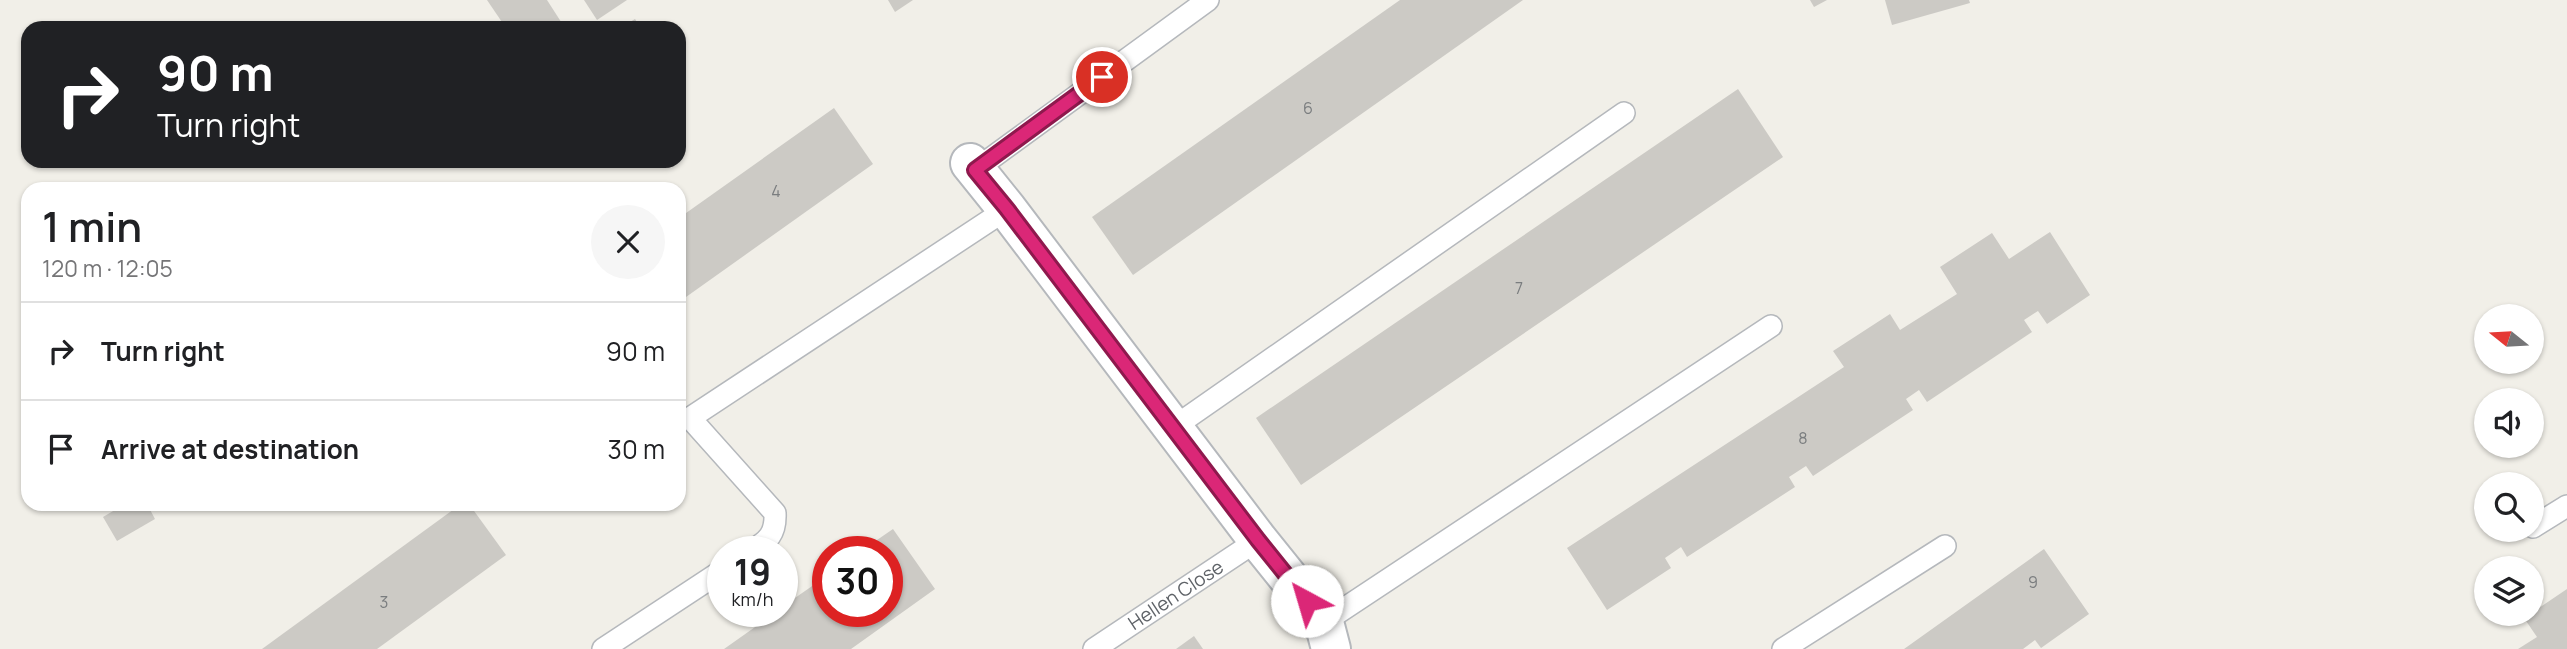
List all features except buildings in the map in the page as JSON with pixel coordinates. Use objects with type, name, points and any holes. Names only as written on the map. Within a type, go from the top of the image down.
[{"type":"street","points":[[972,167],[1174,427],[1327,635]]},
{"type":"lane","points":[[972,167],[1208,0]]},
{"type":"lane","points":[[1174,427],[1624,113]]},
{"type":"lane","points":[[686,420],[1007,209]]},
{"type":"lane","points":[[1327,635],[1772,326]]},
{"type":"lane","points":[[686,423],[775,513],[776,523],[770,536]]},
{"type":"lane","points":[[2544,520],[2567,506]]},
{"type":"lane","name":"Hellen Close","points":[[1094,649],[1258,540]]},
{"type":"lane","points":[[1783,649],[1945,546]]},
{"type":"lane","points":[[603,649],[707,581]]},
{"type":"route","points":[[1102,77],[975,170],[1307,601]]}]
